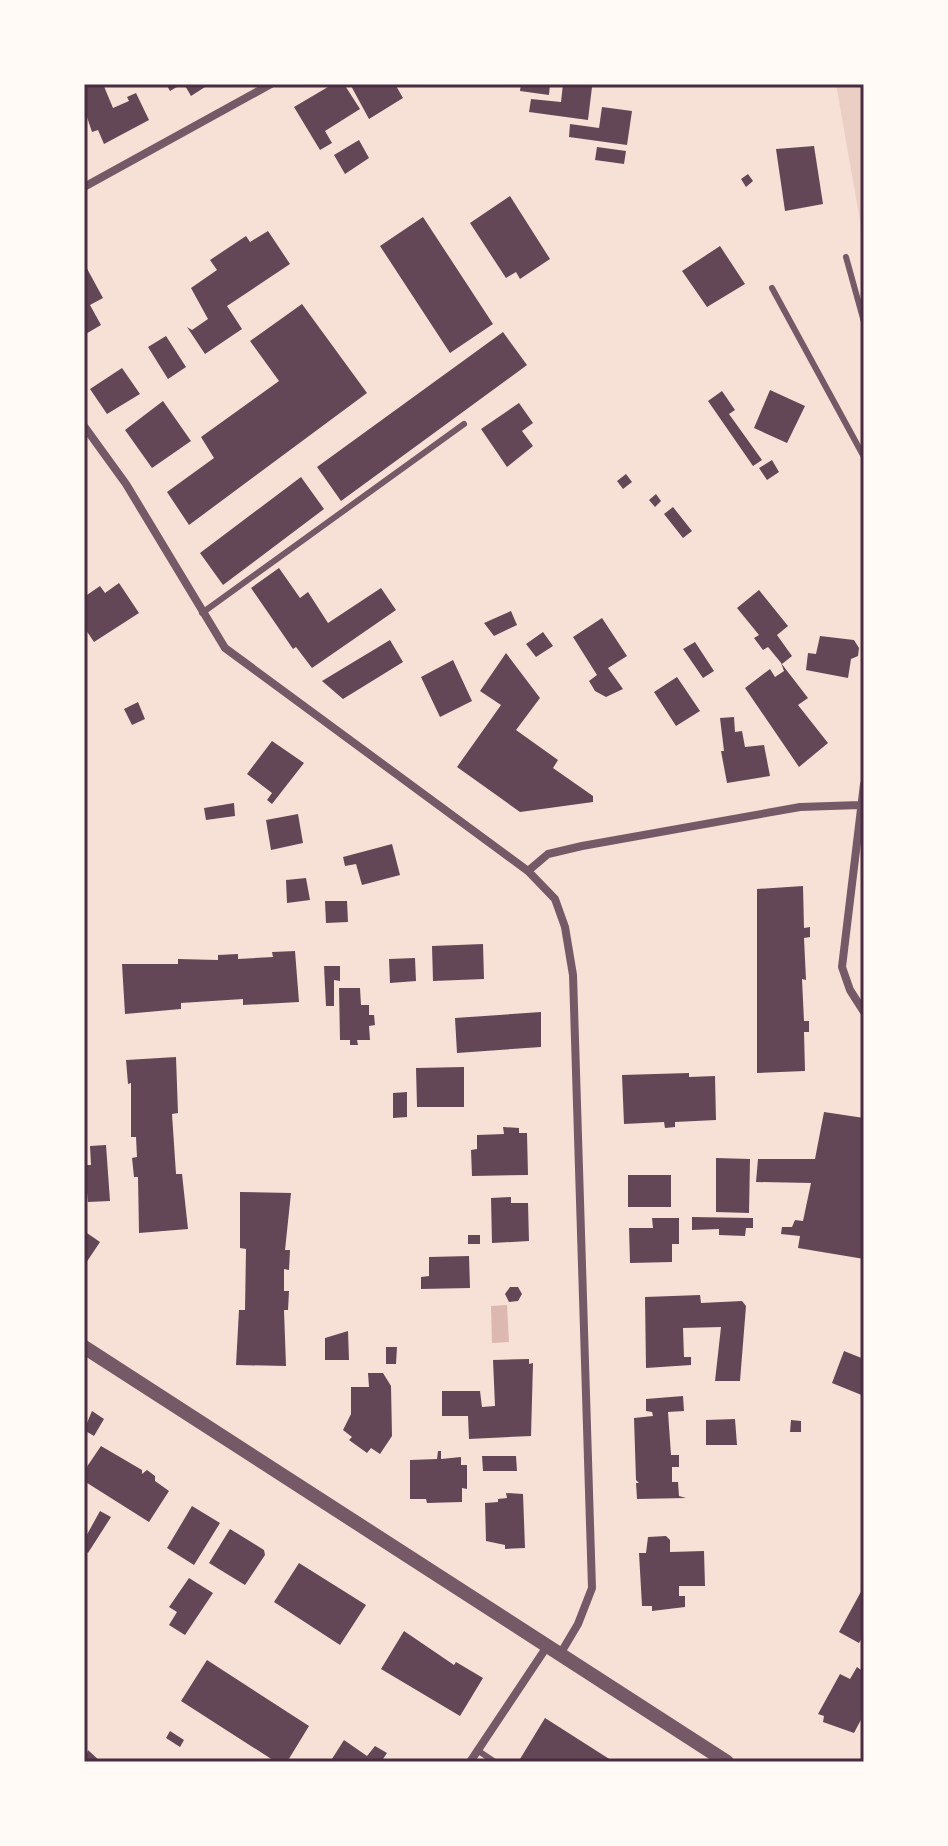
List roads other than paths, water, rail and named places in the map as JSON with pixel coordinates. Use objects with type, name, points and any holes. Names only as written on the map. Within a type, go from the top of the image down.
[{"type":"street","points":[[84,187],[271,84]]},
{"type":"street","points":[[84,426],[126,484],[225,648],[528,871],[555,899],[565,927],[573,975],[592,1588],[578,1624],[552,1652],[470,1762]]},
{"type":"street","points":[[864,784],[842,967],[850,990],[864,1012]]},
{"type":"street","points":[[528,871],[548,854],[582,846],[800,807],[860,805]]},
{"type":"street","points":[[84,1347],[552,1652],[727,1762]]},
{"type":"lane","points":[[846,257],[864,322]]},
{"type":"lane","points":[[772,288],[864,457]]},
{"type":"lane","points":[[202,613],[464,424]]},
{"type":"lane","points":[[477,1750],[495,1762]]}]
